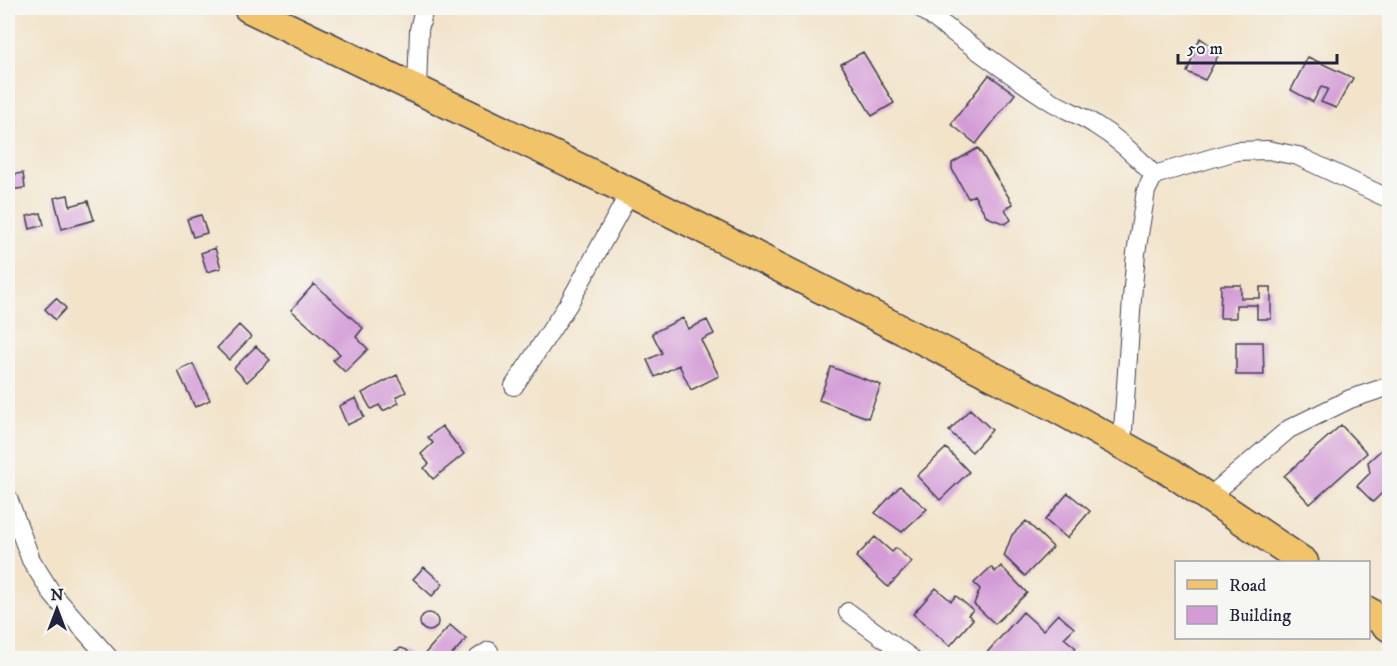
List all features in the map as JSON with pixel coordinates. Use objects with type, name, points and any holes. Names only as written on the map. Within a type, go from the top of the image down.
[{"type":"main road","points":[[248,8],[630,192],[1054,407],[1169,471],[1303,561]]},
{"type":"main road","points":[[1370,613],[1389,628]]},
{"type":"street","points":[[417,89],[419,30],[424,8]]},
{"type":"street","points":[[921,8],[1052,102],[1094,124],[1118,140],[1135,154],[1154,175]]},
{"type":"street","points":[[1122,445],[1136,253],[1146,191],[1154,175],[1236,151],[1268,150],[1298,156],[1389,198]]},
{"type":"street","points":[[514,386],[569,303],[630,192]]},
{"type":"street","points":[[1209,497],[1289,429],[1350,399],[1389,386]]},
{"type":"street","points":[[8,498],[31,560],[53,595],[109,658]]},
{"type":"street","points":[[848,612],[911,658]]},
{"type":"building","points":[[1200,38],[1220,52],[1205,80],[1187,72]]},
{"type":"building","points":[[863,52],[894,103],[872,116],[841,64]]},
{"type":"building","points":[[1308,57],[1353,78],[1336,108],[1321,102],[1328,89],[1321,87],[1313,102],[1291,90]]},
{"type":"building","points":[[989,75],[1015,94],[976,144],[951,124]]},
{"type":"building","points":[[978,148],[1013,204],[1005,209],[1011,220],[1005,224],[987,217],[974,195],[968,198],[952,169],[952,163]]},
{"type":"building","points":[[23,173],[25,188],[8,190],[8,175]]},
{"type":"building","points":[[68,195],[70,206],[88,201],[94,220],[62,229],[54,198]]},
{"type":"building","points":[[41,213],[44,225],[30,229],[27,216]]},
{"type":"building","points":[[201,215],[207,233],[193,237],[187,219]]},
{"type":"building","points":[[215,248],[221,268],[207,272],[201,253]]},
{"type":"building","points":[[314,284],[363,328],[356,337],[368,349],[345,372],[333,360],[340,354],[291,310]]},
{"type":"building","points":[[1221,285],[1241,285],[1241,298],[1260,298],[1260,287],[1271,287],[1271,319],[1257,319],[1257,305],[1236,305],[1236,318],[1220,318]]},
{"type":"building","points":[[56,298],[66,308],[55,320],[45,309]]},
{"type":"building","points":[[683,318],[688,329],[707,320],[714,334],[701,340],[719,376],[691,390],[679,365],[655,377],[647,360],[662,353],[652,333]]},
{"type":"building","points":[[239,325],[251,337],[229,360],[217,348]]},
{"type":"building","points":[[1236,342],[1263,342],[1264,375],[1236,375]]},
{"type":"building","points":[[256,346],[270,360],[247,382],[234,368]]},
{"type":"building","points":[[193,364],[210,400],[195,407],[178,371]]},
{"type":"building","points":[[831,367],[881,385],[868,418],[819,400]]},
{"type":"building","points":[[397,375],[406,392],[396,397],[399,403],[383,411],[379,405],[371,409],[362,393]]},
{"type":"building","points":[[356,398],[364,417],[347,425],[339,406]]},
{"type":"building","points":[[970,409],[992,430],[972,452],[949,431]]},
{"type":"building","points":[[1341,425],[1367,453],[1310,504],[1284,476]]},
{"type":"building","points":[[442,426],[464,454],[433,479],[424,468],[429,464],[421,454],[433,443],[428,437]]},
{"type":"building","points":[[1390,442],[1390,496],[1383,492],[1373,502],[1357,486],[1370,473],[1368,462]]},
{"type":"building","points":[[946,448],[969,472],[940,500],[917,476]]},
{"type":"building","points":[[900,486],[927,509],[902,532],[875,513]]},
{"type":"building","points":[[1068,493],[1090,511],[1067,538],[1045,520]]},
{"type":"building","points":[[1026,521],[1053,547],[1025,576],[1004,556],[1012,535]]},
{"type":"building","points":[[875,537],[892,552],[896,548],[912,562],[888,587],[856,557]]},
{"type":"building","points":[[1001,566],[1027,593],[995,624],[974,604],[980,589],[974,583],[991,567],[995,572]]},
{"type":"building","points":[[424,567],[443,584],[432,596],[413,579]]},
{"type":"building","points":[[936,588],[951,601],[956,596],[973,610],[968,615],[973,619],[950,646],[913,614]]},
{"type":"building","points":[[1023,612],[1043,630],[1058,614],[1074,628],[1064,638],[1076,648],[1066,658],[983,657]]},
{"type":"building","points":[[429,613],[435,616],[438,622],[435,628],[429,631],[423,628],[420,622],[423,616]]},
{"type":"building","points":[[450,625],[466,639],[449,658],[421,658]]},
{"type":"building","points":[[401,648],[407,650],[411,658],[393,658],[395,651]]}]
